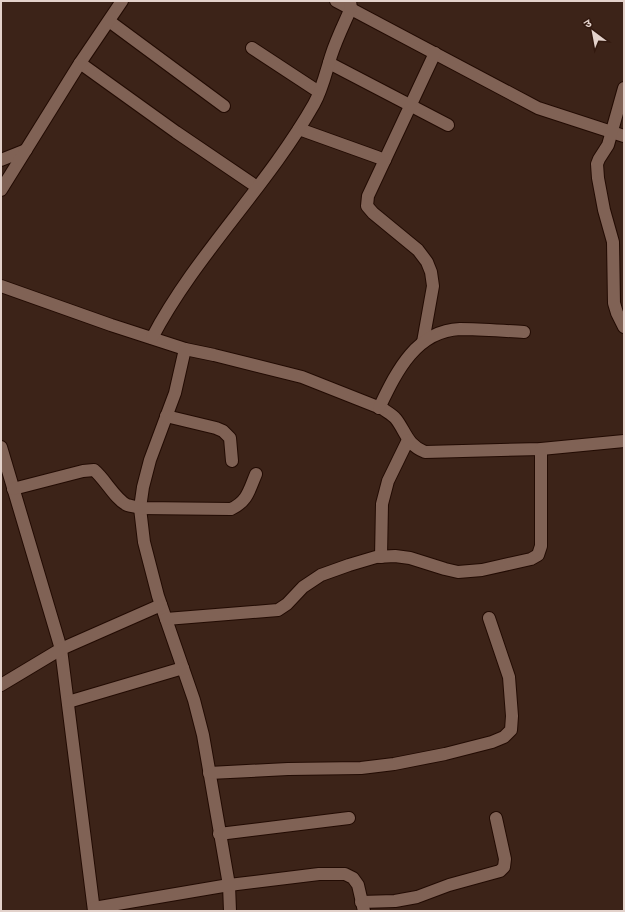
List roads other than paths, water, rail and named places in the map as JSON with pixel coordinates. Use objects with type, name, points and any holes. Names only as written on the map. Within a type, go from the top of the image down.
[{"type":"street","points":[[1,190],[80,63],[122,1]]},
{"type":"street","points":[[336,1],[351,5],[435,53],[538,108],[624,136]]},
{"type":"street","points":[[152,338],[181,289],[299,129],[315,103],[351,5]]},
{"type":"street","points":[[109,21],[224,106]]},
{"type":"street","points":[[252,48],[319,92]]},
{"type":"street","points":[[423,342],[434,286],[431,272],[427,262],[418,250],[389,228],[373,213],[368,206],[368,196],[435,53]]},
{"type":"street","points":[[80,63],[176,132],[257,187]]},
{"type":"street","points":[[329,63],[448,125]]},
{"type":"street","points":[[624,88],[608,145],[597,164],[604,210],[613,242],[614,303],[624,327]]},
{"type":"street","points":[[299,129],[385,160]]},
{"type":"street","points":[[1,160],[26,150]]},
{"type":"street","points":[[1,286],[111,325],[185,349],[302,377],[379,408],[395,417],[408,440],[416,449],[425,452],[541,448],[624,441]]},
{"type":"street","points":[[379,408],[395,374],[412,352],[423,342],[437,334],[458,329],[524,332]]},
{"type":"street","points":[[185,349],[175,392],[150,460],[143,487],[140,508],[144,542],[161,605],[194,700],[203,735],[229,885],[230,911]]},
{"type":"street","points":[[166,416],[223,431],[230,438],[232,461]]},
{"type":"street","points":[[381,557],[382,504],[388,481],[408,440]]},
{"type":"street","points":[[1,447],[61,649],[94,909],[229,885],[319,874],[345,874],[353,878],[358,885],[362,906],[417,897],[449,885],[500,871],[504,867],[505,859],[496,818]]},
{"type":"street","points":[[166,619],[278,610],[287,604],[303,587],[321,575],[349,565],[381,557],[395,556],[410,558],[445,570],[458,572],[482,570],[531,559],[538,555],[541,546],[541,448]]},
{"type":"street","points":[[13,489],[83,471],[94,470],[101,476],[113,492],[126,504],[140,508],[231,509],[242,503],[247,496],[256,474]]},
{"type":"street","points":[[1,685],[61,649],[161,605]]},
{"type":"street","points":[[209,774],[288,769],[361,768],[394,764],[445,754],[492,742],[504,737],[511,730],[512,723],[510,676],[489,618]]},
{"type":"street","points":[[68,702],[183,668]]},
{"type":"street","points":[[219,834],[350,818]]}]
